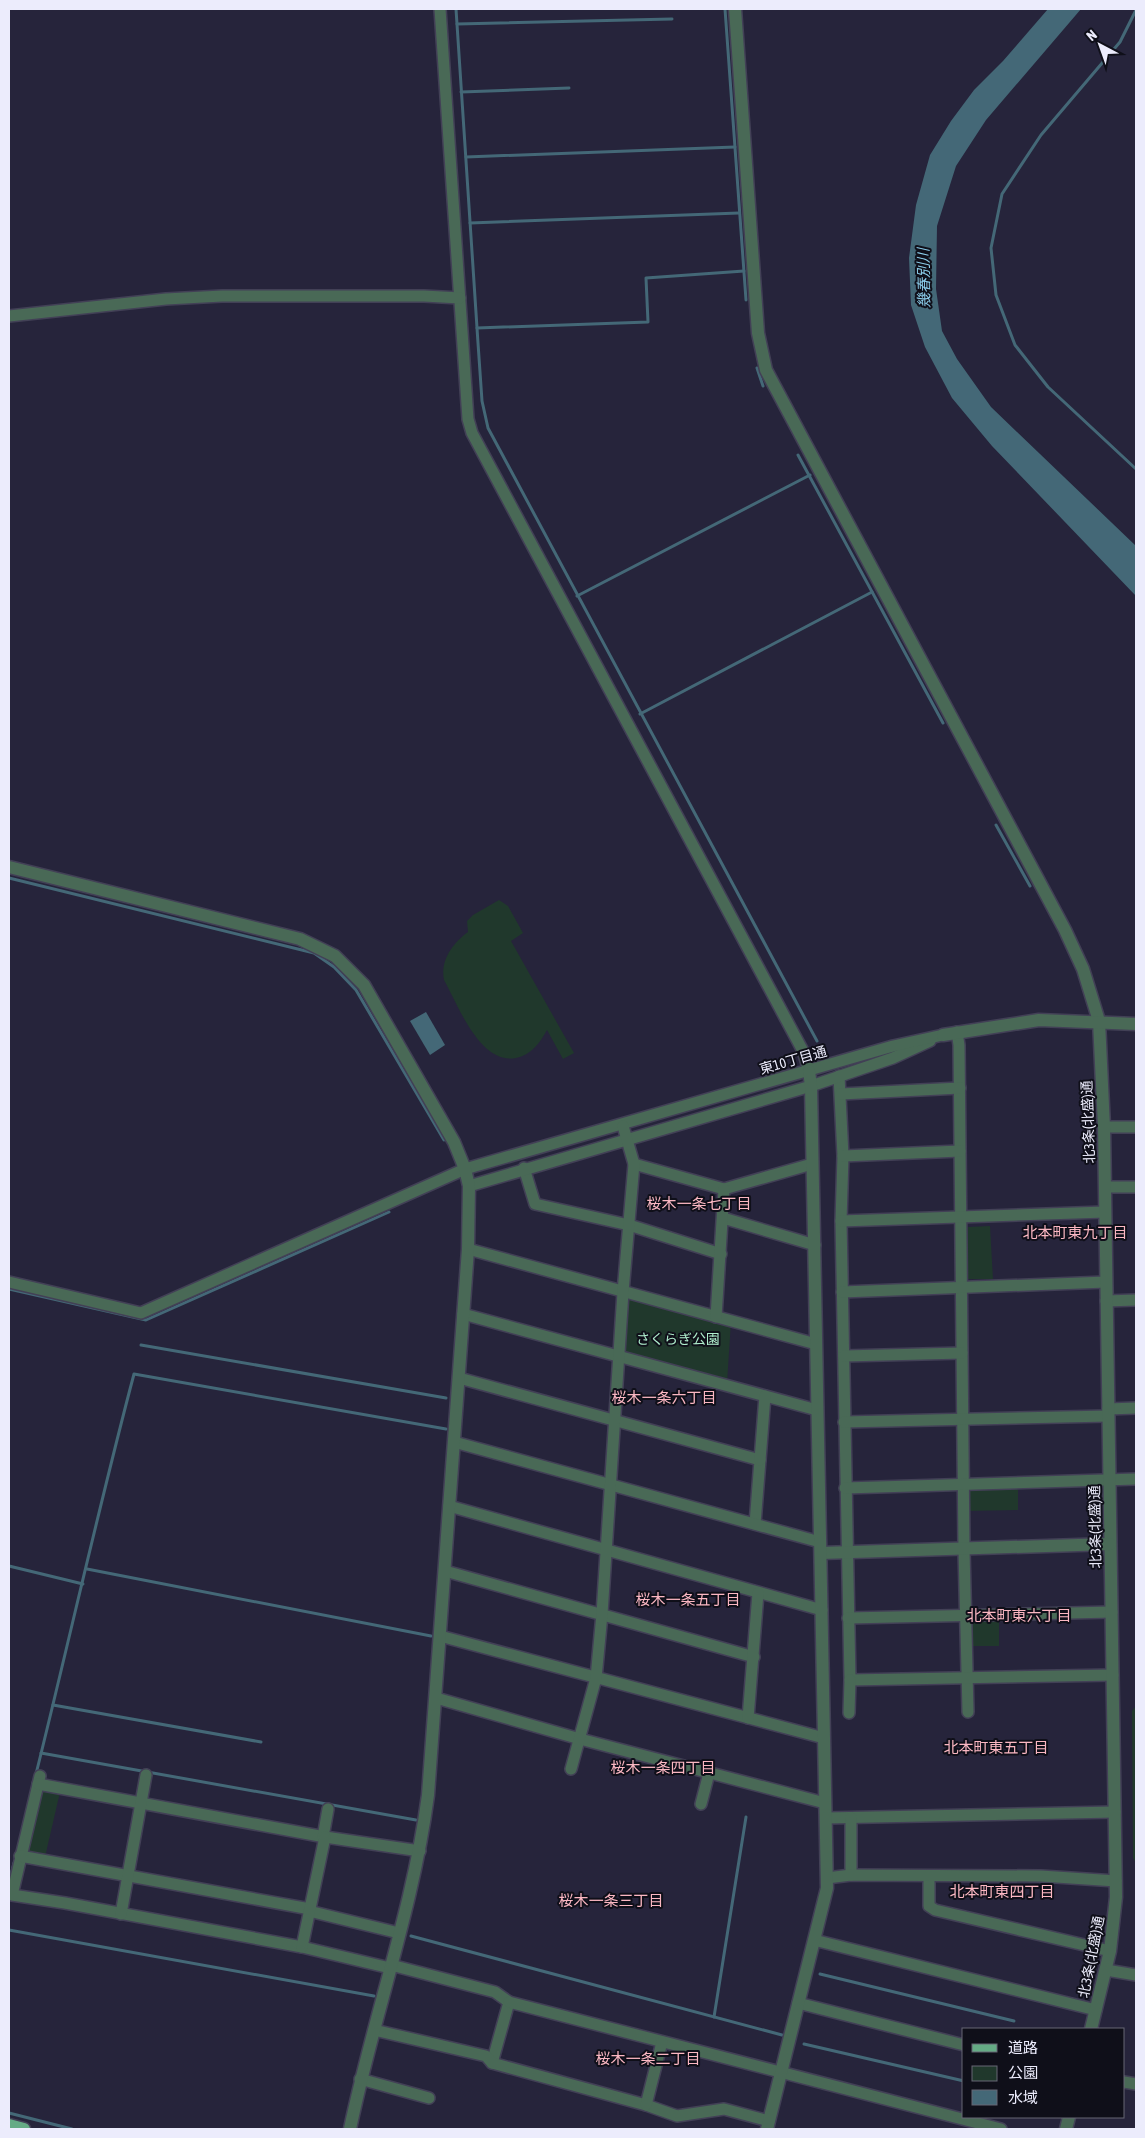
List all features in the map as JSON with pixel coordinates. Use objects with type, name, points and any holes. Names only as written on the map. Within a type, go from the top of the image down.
[{"type":"main road","points":[[9,2125],[24,2129]]},
{"type":"street","points":[[374,2030],[486,2056],[492,2063],[646,2105],[676,2116],[724,2109],[768,2125],[827,1888],[815,1245],[809,1071],[803,1052],[472,433],[468,419],[440,9]]},
{"type":"street","name":"北3条(北盛)通","points":[[735,9],[758,333],[766,370],[1065,930],[1083,969],[1099,1021],[1104,1127],[1116,1881],[1115,1918],[1110,1951],[1091,2028]]},
{"type":"street","points":[[9,316],[166,299],[222,296],[424,296],[460,298]]},
{"type":"street","points":[[9,867],[300,939],[335,956],[364,985],[441,1119],[465,1169],[469,1186],[468,1249],[428,1795],[420,1851],[360,2079],[350,2129]]},
{"type":"street","name":"東10丁目通","points":[[9,1282],[141,1314],[465,1169],[623,1126],[915,1040],[1040,1020],[1136,1024]]},
{"type":"street","points":[[957,1032],[960,1088],[962,1420],[968,1712]]},
{"type":"street","points":[[469,1186],[626,1138],[811,1086],[893,1058],[943,1035]]},
{"type":"street","points":[[840,1076],[843,1156],[842,1292],[850,1680],[849,1713]]},
{"type":"street","points":[[842,1094],[960,1088]]},
{"type":"street","points":[[571,1769],[596,1678],[602,1614],[623,1292],[634,1164],[623,1126]]},
{"type":"street","points":[[1104,1127],[1136,1127]]},
{"type":"street","points":[[843,1156],[960,1151]]},
{"type":"street","points":[[634,1164],[724,1189],[812,1164]]},
{"type":"street","points":[[524,1168],[536,1204],[629,1225],[721,1254]]},
{"type":"street","points":[[1104,1187],[1136,1187]]},
{"type":"street","points":[[716,1317],[724,1189]]},
{"type":"street","points":[[842,1221],[1105,1212]]},
{"type":"street","points":[[723,1218],[815,1245]]},
{"type":"street","points":[[468,1249],[816,1344]]},
{"type":"street","points":[[842,1292],[961,1289],[1106,1282]]},
{"type":"street","points":[[1106,1300],[1136,1300]]},
{"type":"street","points":[[463,1314],[817,1410]]},
{"type":"street","points":[[844,1356],[962,1353]]},
{"type":"street","points":[[458,1378],[760,1460]]},
{"type":"street","points":[[755,1524],[766,1396]]},
{"type":"street","points":[[844,1422],[962,1420],[1108,1413],[1136,1408]]},
{"type":"street","points":[[454,1442],[755,1524],[820,1548],[846,1552],[964,1550],[1110,1544]]},
{"type":"street","points":[[845,1488],[1136,1478]]},
{"type":"street","points":[[449,1506],[822,1610]]},
{"type":"street","points":[[445,1571],[754,1656]]},
{"type":"street","points":[[748,1718],[758,1593]]},
{"type":"street","points":[[848,1618],[1112,1612]]},
{"type":"street","points":[[440,1636],[824,1738]]},
{"type":"street","points":[[850,1680],[1113,1675]]},
{"type":"street","points":[[436,1698],[580,1739],[825,1803]]},
{"type":"street","points":[[701,1804],[709,1773]]},
{"type":"street","points":[[121,1914],[146,1775]]},
{"type":"street","points":[[420,1851],[324,1837],[141,1802],[39,1780],[12,1895],[302,1947],[390,1966],[495,1992],[509,2002],[1001,2129]]},
{"type":"street","points":[[302,1947],[328,1809]]},
{"type":"street","points":[[826,1818],[1114,1812]]},
{"type":"street","points":[[851,1818],[851,1875]]},
{"type":"street","points":[[20,1856],[310,1910],[399,1933]]},
{"type":"street","points":[[827,1878],[851,1875],[930,1877],[1040,1876],[1116,1881]]},
{"type":"street","points":[[930,1877],[928,1898],[929,1906],[934,1910],[1110,1951]]},
{"type":"street","points":[[814,1940],[1096,2010]]},
{"type":"street","points":[[1106,1970],[1136,1976]]},
{"type":"street","points":[[492,2063],[509,2002]]},
{"type":"street","points":[[798,2003],[962,2044]]},
{"type":"street","points":[[646,2105],[662,2042]]},
{"type":"street","points":[[360,2079],[429,2098]]},
{"type":"green space","points":[[499,900],[508,906],[523,933],[511,941],[574,1053],[563,1059],[547,1030],[534,1048],[516,1058],[503,1058],[492,1052],[481,1043],[463,1018],[444,980],[443,973],[446,959],[457,941],[468,932],[467,921],[473,915]]},
{"type":"green space","points":[[990,1226],[993,1279],[968,1279],[968,1227]]},
{"type":"green space","name":"さくらぎ公園","points":[[623,1292],[731,1321],[727,1384],[619,1355]]},
{"type":"green space","points":[[1018,1483],[1018,1510],[964,1511],[964,1485]]},
{"type":"green space","points":[[967,1615],[999,1615],[999,1646],[966,1646]]},
{"type":"green space","points":[[1136,1706],[1136,1863],[1133,1858],[1132,1711]]},
{"type":"green space","points":[[42,1787],[60,1792],[45,1857],[27,1853]]},
{"type":"water","name":"幾春別川","points":[[1048,9],[1081,9],[986,120],[956,166],[937,226],[936,289],[942,331],[957,359],[991,407],[1136,546],[1136,596],[992,446],[952,398],[925,347],[911,305],[909,258],[916,205],[930,155],[951,121],[974,90],[1003,61]]},
{"type":"water","points":[[426,1012],[445,1045],[430,1055],[410,1021]]},
{"type":"waterway","points":[[456,9],[482,401],[488,428],[817,1041]]},
{"type":"waterway","points":[[725,9],[746,300]]},
{"type":"waterway","points":[[1136,10],[1120,42],[1041,135],[1002,194],[991,248],[996,295],[1015,345],[1048,387],[1136,469]]},
{"type":"waterway","points":[[457,24],[672,19]]},
{"type":"waterway","points":[[461,92],[569,88]]},
{"type":"waterway","points":[[466,157],[735,147]]},
{"type":"waterway","points":[[470,223],[739,213]]},
{"type":"waterway","points":[[477,328],[648,322],[646,278],[744,271]]},
{"type":"waterway","points":[[757,368],[763,386]]},
{"type":"waterway","points":[[798,455],[943,723]]},
{"type":"waterway","points":[[577,596],[810,475]]},
{"type":"waterway","points":[[640,714],[872,592]]},
{"type":"waterway","points":[[996,825],[1030,886]]},
{"type":"waterway","points":[[9,878],[314,953],[334,967],[356,990],[444,1140]]},
{"type":"waterway","points":[[9,1289],[146,1320],[389,1212]]},
{"type":"waterway","points":[[141,1345],[446,1398]]},
{"type":"waterway","points":[[36,1774],[134,1374],[446,1429]]},
{"type":"waterway","points":[[9,1566],[83,1584]]},
{"type":"waterway","points":[[87,1569],[431,1636]]},
{"type":"waterway","points":[[53,1705],[261,1742]]},
{"type":"waterway","points":[[41,1753],[416,1820]]},
{"type":"waterway","points":[[714,2017],[746,1817]]},
{"type":"waterway","points":[[9,1883],[14,1863]]},
{"type":"waterway","points":[[9,1930],[374,1996]]},
{"type":"waterway","points":[[411,1936],[782,2035]]},
{"type":"waterway","points":[[820,1974],[1014,2021]]},
{"type":"waterway","points":[[804,2044],[962,2081]]},
{"type":"waterway","points":[[9,2113],[72,2129]]},
{"type":"district","name":"桜木一条七丁目","points":[[699,1204]]},
{"type":"district","name":"北本町東九丁目","points":[[1075,1233]]},
{"type":"district","name":"桜木一条六丁目","points":[[664,1398]]},
{"type":"district","name":"桜木一条五丁目","points":[[688,1600]]},
{"type":"district","name":"北本町東六丁目","points":[[1019,1616]]},
{"type":"district","name":"北本町東五丁目","points":[[996,1748]]},
{"type":"district","name":"桜木一条四丁目","points":[[663,1768]]},
{"type":"district","name":"北本町東四丁目","points":[[1002,1892]]},
{"type":"district","name":"桜木一条三丁目","points":[[611,1901]]},
{"type":"district","name":"桜木一条二丁目","points":[[648,2059]]}]
